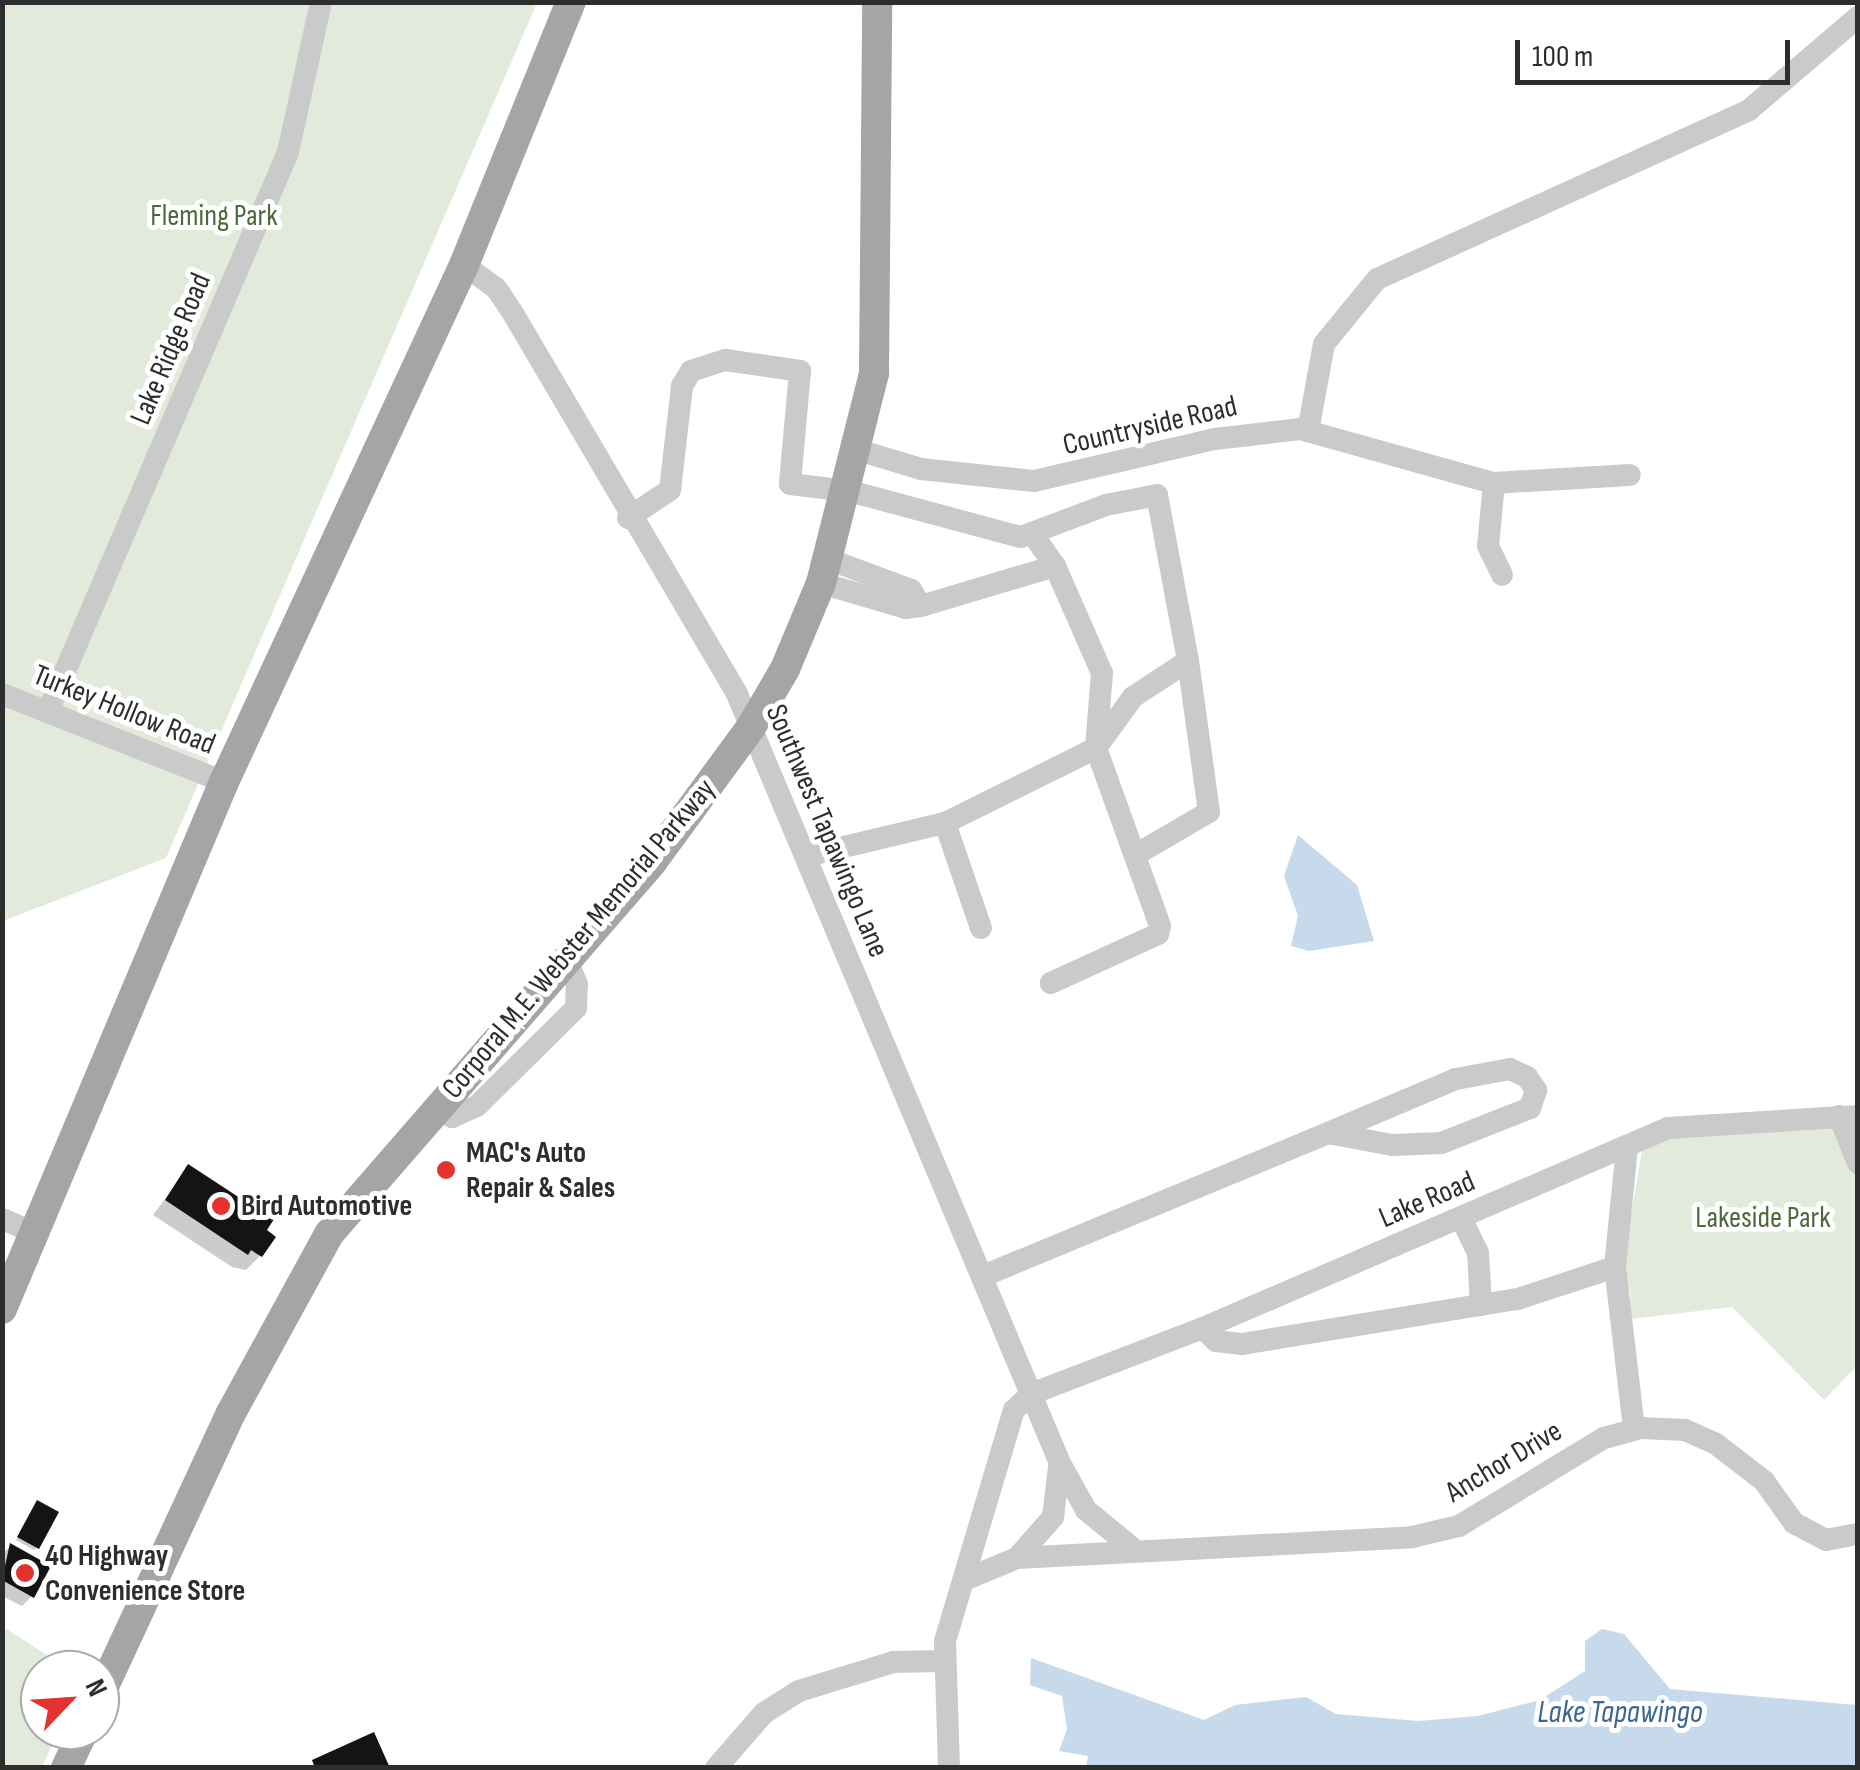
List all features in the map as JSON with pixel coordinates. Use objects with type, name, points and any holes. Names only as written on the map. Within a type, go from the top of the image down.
[{"type":"main road","points":[[2,1309],[224,782],[464,265],[571,2]]},
{"type":"main road","name":"Corporal M.E. Webster Memorial Parkway","points":[[120,1652],[231,1413],[329,1234],[652,862],[752,727],[825,571],[849,490],[874,372],[877,2]]},
{"type":"street","name":"Lake Ridge Road","points":[[48,711],[288,152],[321,2]]},
{"type":"street","points":[[1308,432],[1313,374],[1350,305],[1410,260],[1750,110],[1858,17]]},
{"type":"street","name":"Southwest Tapawingo Lane","points":[[464,265],[496,288],[752,727],[1060,1463]]},
{"type":"street","points":[[628,518],[670,490],[682,386],[707,362],[800,371],[790,484],[849,490],[1021,537],[1156,495],[1188,661],[1209,812],[1137,854]]},
{"type":"street","name":"Countryside Road","points":[[858,450],[921,470],[1034,481],[1214,438],[1308,432],[1494,483],[1630,474]]},
{"type":"street","points":[[1494,483],[1488,546],[1502,576]]},
{"type":"street","points":[[1032,533],[1055,566],[1102,673],[1096,748],[1137,854],[1158,934],[1051,982]]},
{"type":"street","points":[[825,571],[906,608],[1055,566]]},
{"type":"street","points":[[806,856],[946,824],[1096,748],[1133,697],[1188,661]]},
{"type":"street","name":"Turkey Hollow Road","points":[[2,694],[224,782]]},
{"type":"street","points":[[946,824],[980,928]]},
{"type":"street","points":[[983,1276],[1456,1079],[1510,1070],[1527,1077],[1536,1090],[1530,1108],[1440,1143],[1392,1144],[1328,1133]]},
{"type":"street","points":[[1848,1116],[1848,1152],[1858,1163]]},
{"type":"street","name":"Lake Road","points":[[1031,1394],[1203,1328],[1628,1146],[1696,1122],[1848,1116]]},
{"type":"street","points":[[1628,1146],[1615,1267],[1634,1430]]},
{"type":"street","points":[[1461,1218],[1478,1253],[1481,1305]]},
{"type":"street","points":[[2,1219],[35,1233]]},
{"type":"street","points":[[1203,1328],[1216,1341],[1242,1344],[1481,1305],[1615,1267]]},
{"type":"street","points":[[949,1768],[942,1661],[1014,1410],[1031,1394]]},
{"type":"street","name":"Anchor Drive","points":[[964,1580],[1017,1558],[1412,1537],[1459,1526],[1604,1438],[1634,1430],[1685,1430],[1716,1444],[1764,1481],[1794,1523],[1826,1540],[1858,1534]]},
{"type":"street","points":[[1060,1463],[1086,1510],[1136,1552]]},
{"type":"street","name":"Anchor Drive","points":[[1017,1558],[1054,1516],[1060,1463]]},
{"type":"street","points":[[716,1768],[764,1713],[799,1691],[893,1662],[942,1661]]},
{"type":"green space","name":"Fleming Park","points":[[2,3],[537,3],[166,858],[3,921]]},
{"type":"green space","name":"Lakeside Park","points":[[1857,1118],[1857,1366],[1824,1400],[1732,1307],[1631,1319],[1630,1291],[1621,1274],[1644,1139]]},
{"type":"green space","points":[[2,1626],[39,1650],[20,1650],[20,1750],[50,1750],[42,1767],[3,1767]]},
{"type":"water","points":[[1298,835],[1357,885],[1374,941],[1309,951],[1291,946],[1298,916],[1284,876]]},
{"type":"water","name":"Lake Tapawingo","points":[[1602,1629],[1624,1634],[1670,1689],[1857,1705],[1857,1767],[1086,1767],[1088,1756],[1059,1751],[1067,1729],[1062,1696],[1030,1685],[1031,1658],[1204,1720],[1235,1705],[1306,1697],[1336,1714],[1418,1721],[1478,1716],[1540,1700],[1585,1671],[1585,1641]]},
{"type":"building","name":"Bird Automotive","points":[[188,1164],[243,1200],[248,1192],[278,1213],[267,1230],[276,1237],[262,1257],[251,1250],[248,1255],[165,1200]]},
{"type":"building","points":[[37,1500],[59,1512],[39,1549],[17,1537]]},
{"type":"building","name":"40 Highway Convenience Store","points":[[10,1543],[51,1566],[34,1598],[2,1580]]},
{"type":"building","points":[[374,1732],[390,1768],[315,1768],[312,1760]]},
{"type":"place","name":"MAC's Auto Repair & Sales","points":[[446,1170]]},
{"type":"place","name":"Bird Automotive","points":[[221,1206]]},
{"type":"place","name":"40 Highway Convenience Store","points":[[25,1573]]}]
